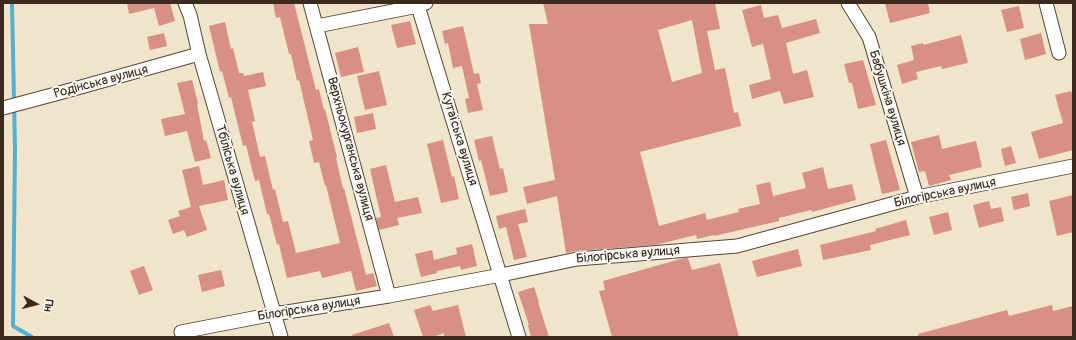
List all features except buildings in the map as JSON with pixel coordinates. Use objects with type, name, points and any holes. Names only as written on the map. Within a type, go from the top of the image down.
[{"type":"street","name":"Тбіліська вулиця","points":[[185,3],[190,16],[199,54],[281,337]]},
{"type":"street","name":"Верхньокурганська вулиця","points":[[310,3],[389,296]]},
{"type":"street","name":"Бабушкіна вулиця","points":[[848,3],[869,37],[917,197]]},
{"type":"street","points":[[1046,3],[1058,53]]},
{"type":"street","points":[[317,26],[421,4]]},
{"type":"street","name":"Кутаїська вулиця","points":[[421,4],[501,275]]},
{"type":"street","name":"Родінська вулиця","points":[[3,108],[199,54]]},
{"type":"street","name":"Білогірська вулиця","points":[[181,332],[274,314],[389,296],[577,259],[737,246],[917,197],[1073,166]]},
{"type":"street","points":[[501,275],[519,337]]},
{"type":"waterway","points":[[12,3],[15,150],[13,326],[32,337]]}]
